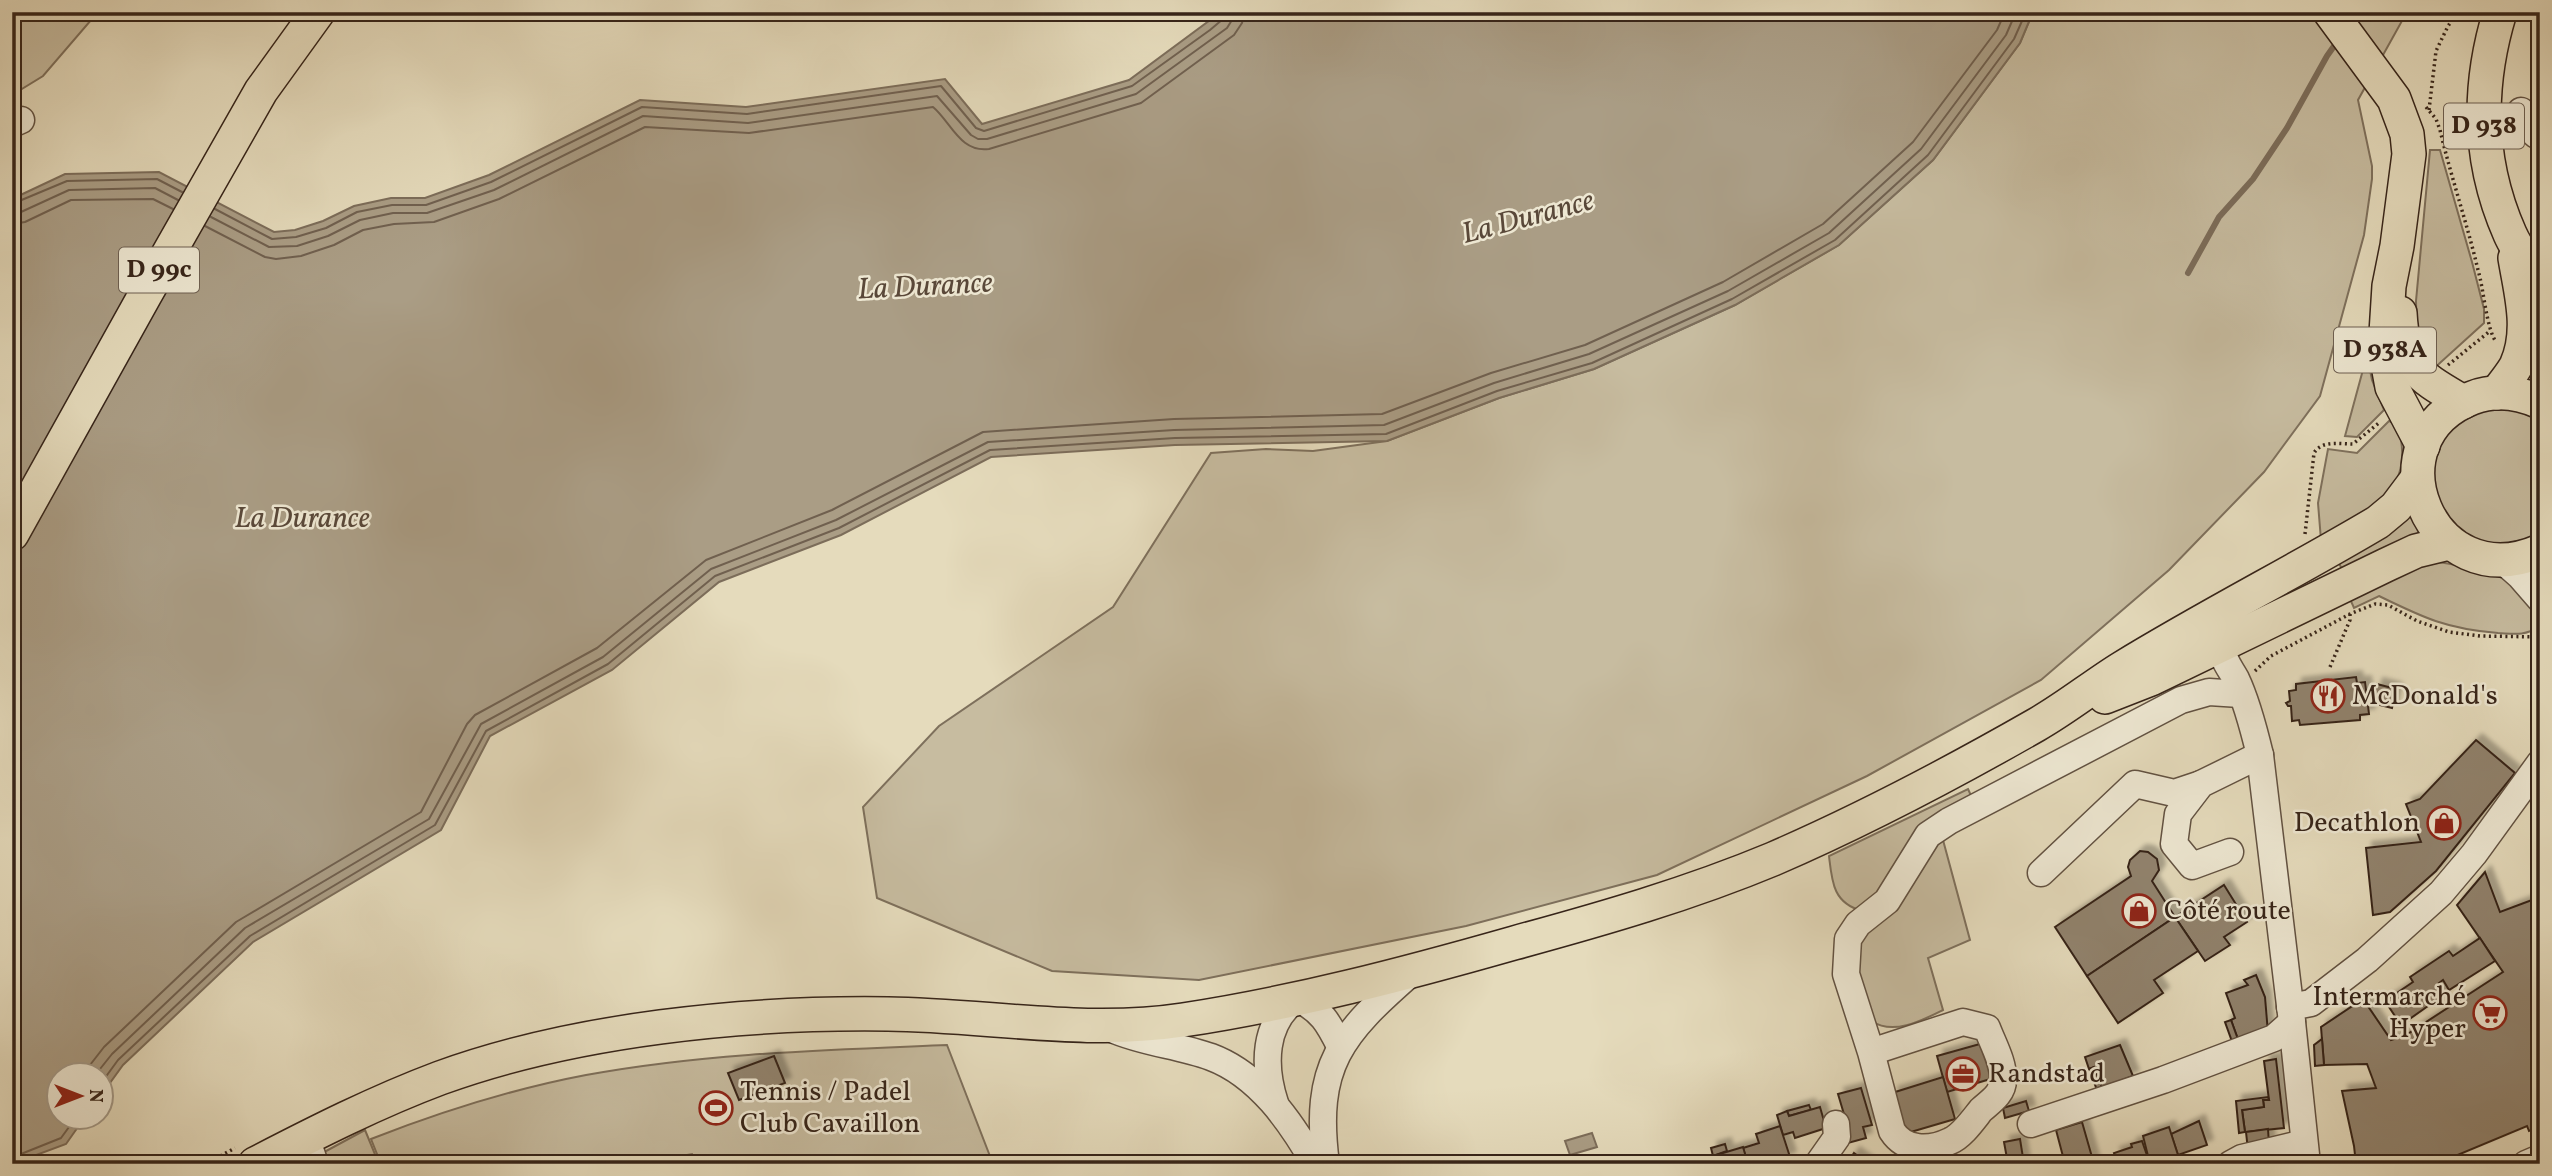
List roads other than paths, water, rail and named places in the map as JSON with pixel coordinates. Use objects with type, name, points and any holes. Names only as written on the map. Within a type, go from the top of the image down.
[{"type":"main road","name":"D 99c","points":[[12,534],[261,91],[318,12]]},
{"type":"main road","name":"D 938A","points":[[2330,12],[2383,82],[2402,116],[2409,154],[2385,320],[2387,371],[2392,387],[2423,446]]},
{"type":"main road","name":"D 938","points":[[2500,12],[2487,64],[2483,110],[2485,146],[2500,209],[2512,238],[2540,286]]},
{"type":"main road","name":"D 938","points":[[2497,393],[2514,369],[2524,333],[2522,295],[2512,238]]},
{"type":"main road","name":"D 938A","points":[[2397,246],[2400,318],[2410,358],[2428,382],[2461,387]]},
{"type":"main road","points":[[2540,402],[2524,396],[2497,393],[2479,395],[2461,387],[2423,446],[2417,479],[2426,514],[2436,530],[2449,543],[2465,553],[2502,561],[2540,551]]},
{"type":"main road","points":[[246,1155],[311,1151],[419,1087],[491,1062],[604,1037],[672,1026],[761,1017],[881,1014],[942,1015],[1107,1027],[1152,1025],[1297,998],[1412,972],[1633,910],[1741,872],[1810,842],[2041,722],[2122,668],[2378,522],[2396,507],[2417,479]]},
{"type":"main road","points":[[2041,722],[2173,669],[2231,671],[2259,628],[2406,556],[2449,543]]},
{"type":"street","points":[[2521,111],[2535,134],[2540,137]]},
{"type":"street","points":[[2502,561],[2520,576],[2540,600]]},
{"type":"street","points":[[2231,1164],[2242,1158],[2305,1153],[2260,755],[2254,728],[2231,671],[2224,634],[2232,622],[2263,601],[2295,570]]},
{"type":"street","points":[[1871,1052],[1963,1022],[1987,1028],[2001,1064],[2004,1082],[1996,1098],[1951,1141],[1920,1148],[1898,1141],[1892,1131],[1871,1052],[1846,975],[1848,939],[1858,923],[1886,901],[1928,835],[2181,699],[2208,692],[2231,671]]},
{"type":"street","points":[[2041,873],[2135,784],[2174,793],[2201,785],[2260,755]]},
{"type":"street","points":[[2031,1124],[2163,1080],[2274,1038],[2291,1014],[2311,1003],[2367,960],[2441,893],[2538,771]]},
{"type":"street","points":[[2201,785],[2178,814],[2175,844],[2192,866],[2230,852]]},
{"type":"street","points":[[1326,1164],[1321,1125],[1322,1108],[1328,1078],[1339,1046],[1362,1017],[1412,972]]},
{"type":"street","points":[[1275,1103],[1268,1074],[1269,1045],[1277,1019],[1287,1006],[1297,998],[1315,1008],[1327,1021],[1339,1046]]},
{"type":"street","points":[[1107,1027],[1133,1038],[1212,1058],[1243,1076],[1275,1103],[1315,1164]]},
{"type":"street","points":[[1818,1164],[1837,1137],[1836,1124]]},
{"type":"street","points":[[2526,1164],[2540,1158]]},
{"type":"water","name":"La Durance","points":[[1221,12],[2033,12],[2020,43],[1933,160],[1839,245],[1735,305],[1594,369],[1499,398],[1387,441],[1175,445],[991,457],[841,535],[719,582],[612,670],[490,736],[441,830],[253,942],[116,1075],[116,1060],[46,1060],[46,1130],[76,1130],[66,1144],[12,1164],[12,199],[65,174],[159,172],[274,232],[295,230],[323,221],[354,206],[391,198],[425,198],[489,175],[640,100],[746,107],[945,79],[982,124],[1129,80]]},
{"type":"water","points":[[1592,1133],[1597,1147],[1570,1155],[1565,1141]]},
{"type":"waterway","points":[[2188,273],[2219,217],[2253,179],[2287,128],[2339,39]]},
{"type":"place","name":"McDonald's","points":[[2328,696]]},
{"type":"place","name":"Decathlon","points":[[2444,823]]},
{"type":"place","name":"Côté route","points":[[2139,911]]},
{"type":"place","name":"Intermarché Hyper","points":[[2490,1013]]},
{"type":"place","name":"Randstad","points":[[1963,1074]]},
{"type":"place","name":"Tennis / Padel Club Cavaillon","points":[[716,1108]]}]
